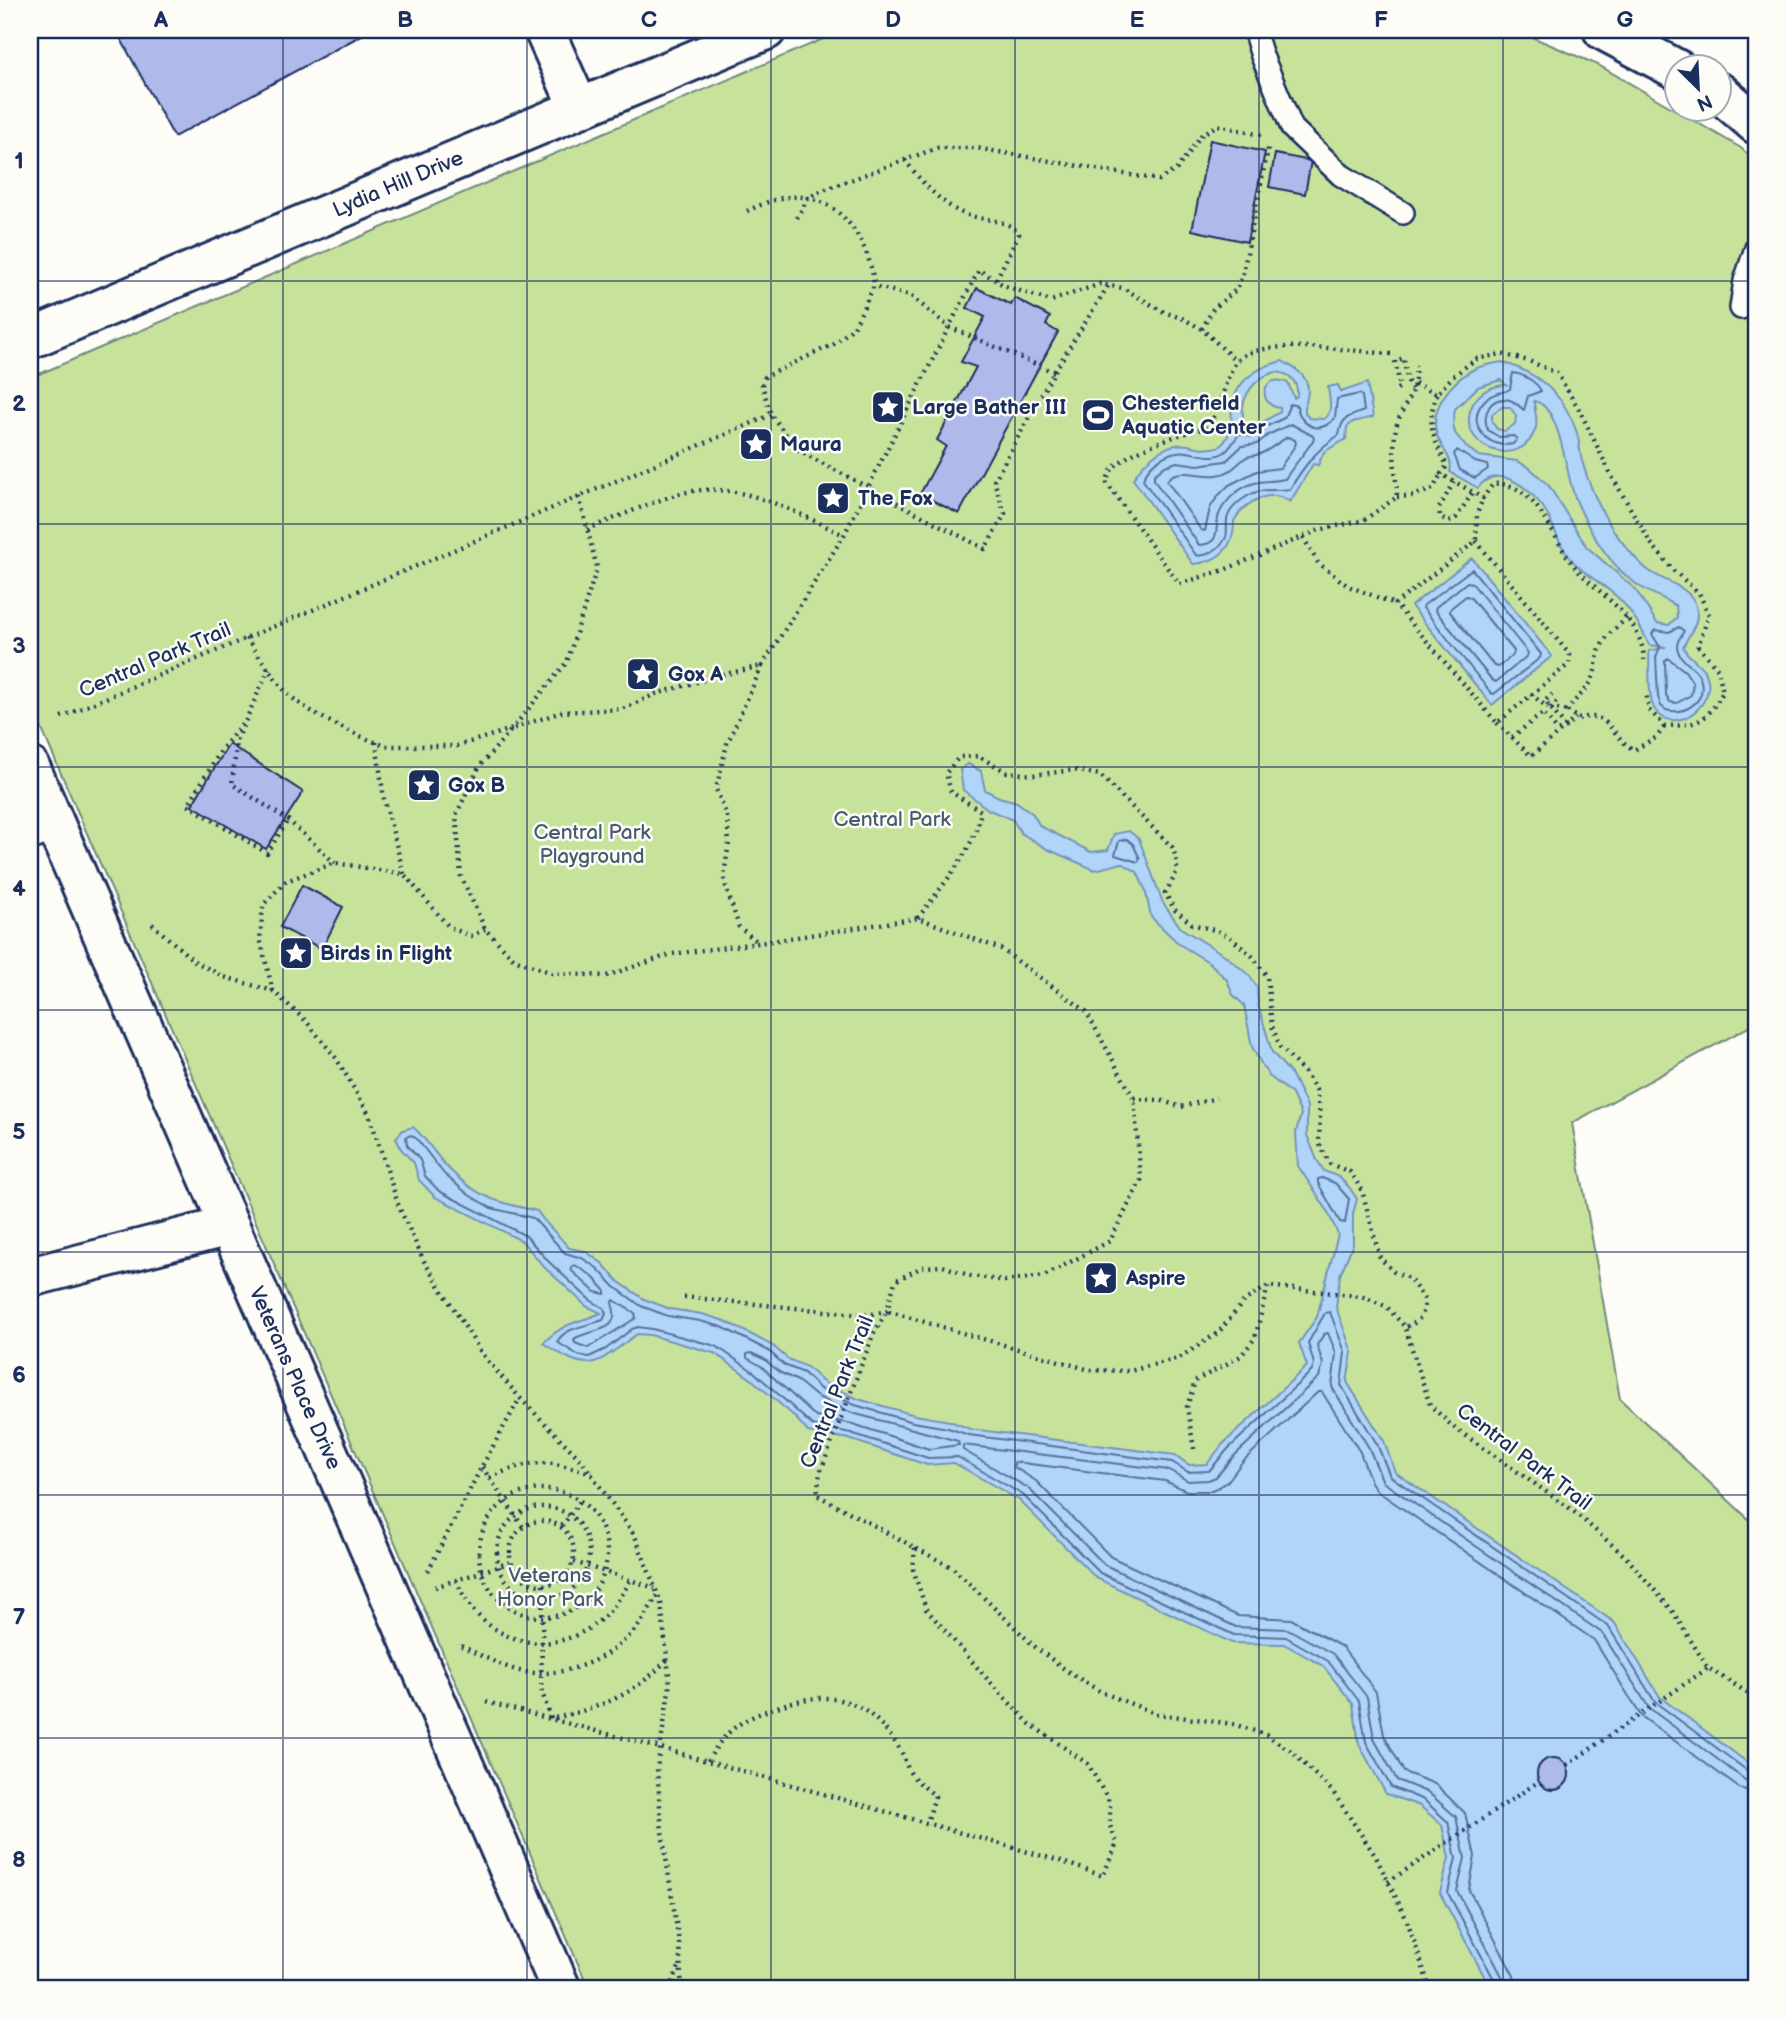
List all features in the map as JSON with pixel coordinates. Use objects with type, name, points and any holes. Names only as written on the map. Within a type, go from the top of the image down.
[{"type":"street","points":[[544,30],[579,108]]},
{"type":"street","name":"Lydia Hill Drive","points":[[30,339],[766,30]]},
{"type":"street","points":[[1603,30],[1664,63]]},
{"type":"street","points":[[1734,105],[1756,124]]},
{"type":"street","name":"Veterans Place Drive","points":[[30,768],[43,834],[229,1226],[561,1989]]},
{"type":"street","points":[[30,1277],[229,1226]]},
{"type":"lane","points":[[1254,30],[1292,128],[1341,175],[1403,213]]},
{"type":"lane","points":[[1741,307],[1745,281],[1756,247]]},
{"type":"path","points":[[797,218],[808,198],[818,192],[937,148],[976,148],[1159,180],[1177,169],[1202,134],[1217,125],[1271,137],[1243,273],[1237,289],[1213,309],[1202,329]]},
{"type":"path","points":[[905,160],[921,182],[958,212],[981,220],[1008,223],[1015,228],[1019,234],[996,280]]},
{"type":"path","points":[[30,178],[30,188]]},
{"type":"path","points":[[747,211],[790,197],[808,198],[839,213],[856,231],[872,269],[874,286],[854,327],[834,344],[765,377],[762,385],[771,415],[799,451],[985,549],[1005,514],[995,481],[1055,372],[1108,286]]},
{"type":"path","points":[[759,943],[739,927],[724,876],[729,843],[727,816],[716,789],[727,744],[762,666],[844,535],[979,270],[1006,286],[1051,300],[1100,284],[1122,288],[1164,312],[1202,329],[1236,361]]},
{"type":"path","points":[[874,286],[911,296],[949,327],[1055,372]]},
{"type":"path","points":[[1391,354],[1281,345],[1253,350],[1236,361],[1218,414],[1207,428],[1188,431],[1148,446],[1113,468],[1106,482],[1178,583],[1224,570],[1319,530],[1364,520],[1397,497],[1413,496],[1433,489],[1447,466],[1432,435],[1431,410],[1437,394],[1453,376],[1476,359],[1502,354],[1529,361],[1557,373],[1650,542],[1674,571],[1699,593],[1709,615],[1698,646],[1718,669],[1723,692],[1710,715],[1689,725],[1665,726],[1650,710],[1646,692]]},
{"type":"path","points":[[1397,388],[1400,387],[1395,361],[1404,358],[1407,380],[1413,390]]},
{"type":"path","points":[[1397,497],[1394,447],[1398,423],[1415,383],[1415,365]]},
{"type":"path","points":[[1415,383],[1437,394]]},
{"type":"path","points":[[246,638],[771,415]]},
{"type":"path","points":[[1441,474],[1483,498]]},
{"type":"path","points":[[1454,482],[1439,508],[1440,517],[1450,521],[1456,518],[1473,492]]},
{"type":"path","points":[[1497,723],[1569,664],[1570,655],[1476,541],[1477,514],[1483,498],[1493,484],[1506,483],[1523,494],[1543,515],[1573,565],[1618,606],[1635,628],[1644,650],[1644,660]]},
{"type":"path","points":[[587,529],[680,494],[718,490],[769,500],[844,535]]},
{"type":"path","points":[[512,729],[567,662],[597,568],[579,496]]},
{"type":"path","points":[[1303,537],[1318,563],[1348,586],[1395,604],[1497,723],[1531,756],[1576,718],[1590,715],[1603,718],[1625,745],[1634,750],[1657,737],[1665,726]]},
{"type":"path","points":[[1395,604],[1476,541]]},
{"type":"path","points":[[1568,711],[1589,685],[1601,648],[1627,618]]},
{"type":"path","name":"Central Park Trail","points":[[61,717],[246,638],[286,692],[322,717],[386,746],[457,746],[561,712],[623,709],[656,694],[762,666]]},
{"type":"path","points":[[269,668],[237,740],[232,784],[288,820],[335,863]]},
{"type":"path","points":[[1531,694],[1549,708]]},
{"type":"path","points":[[1512,737],[1543,713],[1558,731],[1564,726],[1545,701],[1552,694]]},
{"type":"path","points":[[1549,708],[1558,701]]},
{"type":"path","points":[[1557,709],[1568,711],[1576,718]]},
{"type":"path","points":[[247,718],[221,750],[188,806],[267,853],[288,820]]},
{"type":"path","name":"Central Park Trail","points":[[512,729],[479,767],[456,815],[461,876],[485,929],[514,959],[552,973],[606,976],[672,954],[918,918],[1001,949],[1086,1011],[1134,1099],[1141,1180],[1110,1241],[1044,1276],[1005,1281],[971,1276],[943,1266],[922,1268],[895,1281],[887,1311],[873,1335],[822,1470],[817,1484],[817,1495],[953,1568],[1034,1646],[1101,1692],[1157,1713],[1233,1724],[1267,1735],[1291,1751],[1332,1792],[1376,1857],[1406,1920],[1430,1989]]},
{"type":"path","points":[[376,742],[384,799],[404,874],[449,927],[471,936],[485,929]]},
{"type":"path","points":[[918,918],[966,854],[979,824],[982,811],[951,792],[946,773],[959,757],[978,757],[1007,772],[1033,775],[1074,770],[1100,775],[1172,846],[1178,871],[1165,893],[1175,910],[1192,924],[1230,937],[1252,956],[1267,976],[1272,1026],[1280,1047],[1305,1073],[1316,1090],[1320,1115],[1319,1143],[1329,1164],[1350,1172],[1362,1190],[1380,1258],[1394,1272],[1409,1279],[1424,1299],[1423,1315],[1414,1324],[1405,1327]]},
{"type":"path","points":[[273,991],[260,939],[263,905],[286,881],[335,863],[404,874]]},
{"type":"path","points":[[152,924],[194,961],[224,977],[273,991],[306,1021],[336,1058],[369,1114],[399,1207],[424,1261],[482,1354],[592,1474],[635,1536],[658,1595],[670,1684],[657,1769],[662,1832],[680,1942],[681,1989]]},
{"type":"path","points":[[1134,1099],[1160,1100],[1181,1107],[1216,1098]]},
{"type":"path","points":[[1194,1448],[1186,1407],[1195,1381],[1241,1356],[1255,1338],[1268,1286]]},
{"type":"path","name":"Central Park Trail","points":[[887,1311],[1090,1370],[1130,1371],[1178,1358],[1219,1332],[1244,1301],[1268,1286],[1361,1296],[1386,1306],[1405,1327],[1430,1405],[1452,1426],[1572,1510],[1626,1557],[1671,1609],[1708,1668],[1756,1698]]},
{"type":"path","points":[[684,1297],[867,1315],[887,1311]]},
{"type":"path","points":[[428,1571],[520,1398]]},
{"type":"path","points":[[489,1478],[520,1464],[536,1462],[554,1462],[592,1474]]},
{"type":"path","points":[[482,1466],[523,1527]]},
{"type":"path","points":[[551,1489],[581,1500],[601,1524],[606,1540],[608,1556],[605,1572],[595,1591],[579,1606],[565,1613],[543,1616],[515,1611],[500,1601],[488,1587],[478,1558],[482,1532],[488,1520],[505,1500],[520,1493],[551,1489]]},
{"type":"path","points":[[562,1527],[581,1500]]},
{"type":"path","points":[[542,1506],[557,1509],[570,1516],[580,1525],[589,1552],[580,1579],[557,1596],[543,1598],[520,1592],[511,1586],[498,1566],[498,1543],[507,1524],[528,1509],[542,1506]]},
{"type":"path","points":[[544,1521],[562,1527],[573,1544],[574,1562],[569,1571],[553,1584],[543,1585],[523,1579],[515,1571],[510,1552],[512,1542],[523,1527],[544,1521]]},
{"type":"path","points":[[486,1702],[662,1748],[1103,1876],[1116,1843],[1110,1826],[1110,1803],[1088,1764],[1030,1724],[998,1692],[926,1609],[913,1569],[915,1546]]},
{"type":"path","points":[[435,1587],[511,1562]]},
{"type":"path","points":[[574,1562],[655,1588]]},
{"type":"path","points":[[456,1580],[467,1602],[482,1619],[499,1632],[526,1641],[543,1642],[585,1633],[607,1616],[622,1597],[630,1580]]},
{"type":"path","points":[[543,1585],[541,1689],[551,1719]]},
{"type":"path","points":[[461,1646],[518,1671],[568,1670],[606,1655],[622,1644],[635,1630],[658,1595]]},
{"type":"path","points":[[551,1719],[598,1708],[610,1702],[641,1685],[667,1659]]},
{"type":"path","points":[[1567,1765],[1708,1668]]},
{"type":"path","points":[[708,1761],[719,1741],[732,1728],[752,1716],[804,1699],[841,1698],[867,1712],[883,1726],[901,1751],[910,1773],[935,1796],[927,1823]]},
{"type":"path","points":[[1388,1882],[1538,1782]]},
{"type":"path","points":[[670,1989],[680,1962]]},
{"type":"green space","name":"Central Park","points":[[844,30],[1515,30],[1598,65],[1664,103],[1664,122],[1696,122],[1741,148],[1756,162],[1756,1023],[1572,1123],[1620,1399],[1756,1526],[1756,1989],[589,1989],[30,702],[30,378]]},
{"type":"water","points":[[1282,361],[1299,372],[1305,380],[1308,390],[1305,413],[1309,418],[1324,419],[1329,413],[1328,387],[1338,385],[1341,392],[1367,383],[1373,417],[1353,422],[1347,427],[1346,439],[1324,452],[1318,465],[1313,464],[1290,502],[1266,496],[1251,503],[1234,521],[1232,538],[1224,552],[1211,560],[1193,564],[1133,479],[1149,459],[1171,446],[1221,446],[1230,432],[1232,405],[1237,391],[1247,378]],"holes":[[[1277,372],[1295,383],[1297,396],[1294,398],[1288,383],[1273,381],[1265,390],[1265,396],[1272,406],[1280,408],[1280,412],[1248,430],[1243,411],[1247,394],[1260,379]]]},
{"type":"water","points":[[1501,362],[1538,378],[1556,395],[1571,417],[1587,476],[1611,526],[1643,566],[1686,592],[1695,603],[1696,621],[1683,647],[1704,670],[1708,690],[1704,700],[1690,715],[1672,720],[1655,710],[1650,690],[1649,651],[1666,647],[1649,645],[1635,619],[1621,601],[1572,560],[1563,549],[1537,499],[1521,485],[1503,477],[1494,477],[1478,488],[1450,472],[1450,462],[1436,432],[1436,413],[1440,404],[1451,387],[1466,374],[1477,368]],"holes":[[[1501,380],[1506,385],[1488,389],[1474,402],[1469,418],[1471,431],[1479,442],[1491,449],[1504,452],[1517,450],[1529,442],[1536,427],[1534,401],[1543,406],[1557,428],[1572,489],[1594,536],[1628,578],[1676,606],[1677,617],[1669,625],[1657,623],[1635,589],[1587,547],[1549,486],[1530,468],[1517,461],[1479,456],[1466,447],[1455,433],[1455,409],[1478,387]],[[1502,407],[1510,407],[1516,416],[1515,424],[1505,431],[1497,429],[1492,422],[1492,414]]]},
{"type":"water","points":[[1472,558],[1552,656],[1492,705],[1411,606]]},
{"type":"water","points":[[968,764],[981,771],[985,790],[1017,802],[1033,814],[1040,826],[1091,852],[1108,850],[1114,834],[1129,831],[1139,839],[1163,903],[1181,928],[1226,956],[1249,975],[1257,987],[1258,1004],[1272,1052],[1292,1075],[1307,1106],[1307,1135],[1317,1160],[1324,1171],[1339,1177],[1357,1199],[1353,1214],[1353,1244],[1340,1275],[1336,1307],[1352,1352],[1347,1382],[1384,1441],[1395,1472],[1614,1622],[1660,1697],[1756,1769],[1756,1989],[1491,1989],[1440,1893],[1449,1858],[1442,1825],[1420,1806],[1386,1794],[1359,1744],[1353,1704],[1323,1666],[1284,1644],[1232,1643],[1096,1578],[1019,1500],[954,1463],[927,1465],[849,1439],[808,1432],[794,1416],[750,1378],[714,1353],[650,1335],[637,1334],[601,1359],[583,1363],[572,1360],[543,1343],[565,1327],[601,1313],[586,1306],[544,1267],[522,1241],[435,1197],[419,1180],[414,1163],[401,1149],[396,1138],[403,1130],[413,1127],[449,1169],[469,1187],[500,1202],[537,1211],[569,1248],[585,1251],[602,1263],[619,1282],[644,1299],[670,1309],[725,1321],[773,1346],[788,1359],[807,1367],[823,1382],[858,1399],[915,1415],[950,1421],[970,1429],[1175,1455],[1189,1465],[1207,1464],[1223,1444],[1307,1366],[1299,1343],[1317,1317],[1338,1234],[1327,1210],[1298,1166],[1296,1132],[1301,1114],[1292,1094],[1269,1076],[1252,1047],[1244,1005],[1233,995],[1227,980],[1210,963],[1179,944],[1151,917],[1145,889],[1137,872],[1122,863],[1095,870],[1047,849],[1021,833],[1013,820],[989,810],[963,790],[960,770]]},
{"type":"building","points":[[116,30],[371,30],[174,137]]},
{"type":"building","points":[[1210,140],[1265,152],[1247,242],[1192,230]]},
{"type":"building","points":[[1275,154],[1311,161],[1305,194],[1269,187]]},
{"type":"building","points":[[977,288],[1011,305],[1015,298],[1050,317],[1046,325],[1058,332],[959,514],[920,494],[946,446],[937,440],[976,367],[961,362],[985,317],[967,308]]},
{"type":"building","points":[[229,744],[303,792],[266,849],[192,805]]},
{"type":"building","points":[[302,885],[343,907],[322,949],[280,927]]},
{"type":"building","points":[[1553,1758],[1565,1762],[1569,1774],[1565,1786],[1553,1790],[1541,1786],[1537,1774],[1541,1762]]},
{"type":"place","name":"Large Bather III","points":[[888,407]]},
{"type":"place","name":"Chesterfield Aquatic Center","points":[[1098,415]]},
{"type":"place","name":"Maura","points":[[756,444]]},
{"type":"place","name":"The Fox","points":[[833,498]]},
{"type":"place","name":"Gox A","points":[[643,674]]},
{"type":"place","name":"Gox B","points":[[424,785]]},
{"type":"place","name":"Birds in Flight","points":[[296,953]]},
{"type":"place","name":"Aspire","points":[[1101,1278]]},
{"type":"park label","name":"Central Park Playground","points":[[592,844]]},
{"type":"park label","name":"Veterans Honor Park","points":[[550,1587]]}]
